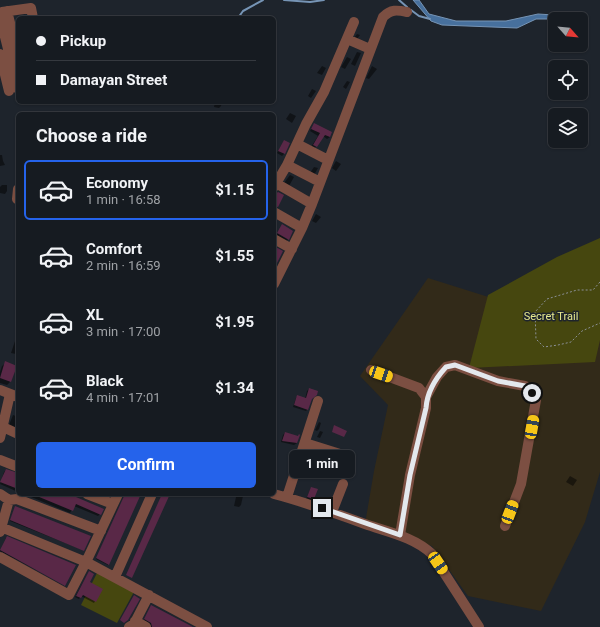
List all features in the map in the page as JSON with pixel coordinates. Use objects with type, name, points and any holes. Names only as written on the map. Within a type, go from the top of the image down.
[{"type":"street","points":[[2,13],[31,8],[33,16]]},
{"type":"street","points":[[278,268],[292,249],[302,228],[383,17],[388,12],[395,10],[407,12]]},
{"type":"street","points":[[2,13],[16,49]]},
{"type":"street","points":[[2,13],[11,90]]},
{"type":"street","points":[[276,182],[287,165],[306,124],[329,81],[354,22]]},
{"type":"street","points":[[348,39],[370,49]]},
{"type":"street","points":[[0,54],[11,90]]},
{"type":"street","points":[[297,144],[328,160]]},
{"type":"street","points":[[287,165],[320,182]]},
{"type":"street","points":[[276,185],[312,204]]},
{"type":"street","points":[[276,213],[302,228]]},
{"type":"street","points":[[276,240],[292,249]]},
{"type":"street","points":[[400,535],[410,475],[426,408],[426,397],[437,377],[446,367],[455,365],[498,381],[525,386],[536,400],[521,484],[505,526]]},
{"type":"street","points":[[371,370],[419,388],[426,397]]},
{"type":"street","points":[[0,390],[14,396],[0,438]]},
{"type":"street","points":[[287,497],[318,401]]},
{"type":"street","points":[[3,427],[16,433]]},
{"type":"street","points":[[305,443],[340,454]]},
{"type":"street","points":[[0,460],[16,466]]},
{"type":"street","points":[[332,512],[343,484]]},
{"type":"street","points":[[0,494],[9,500],[17,499],[101,531]]},
{"type":"street","points":[[276,494],[400,535],[423,546],[432,554],[479,627]]},
{"type":"street","points":[[92,496],[113,504]]},
{"type":"street","points":[[0,558],[69,594],[117,496]]},
{"type":"street","points":[[115,577],[151,496]]},
{"type":"street","points":[[9,500],[1,530],[86,562],[207,627]]},
{"type":"street","points":[[146,627],[132,624],[149,596]]},
{"type":"path","points":[[600,282],[593,290],[577,290],[547,299],[535,312],[536,339],[544,347],[558,346],[571,342],[582,331],[600,323]]},
{"type":"shaded area","points":[[428,278],[600,332],[600,472],[585,522],[541,611],[468,596],[432,546],[365,524],[374,471],[388,405],[360,376]]},
{"type":"green space","name":"Secret Trail","points":[[600,238],[600,340],[595,362],[469,368],[488,295],[557,257]]},
{"type":"green space","points":[[98,571],[135,590],[117,623],[81,605]]},
{"type":"water","points":[[413,0],[419,0],[429,14],[456,21],[506,21],[538,14],[548,15],[548,19],[536,19],[517,28],[442,25],[431,21]]},
{"type":"building","points":[[314,123],[332,132],[330,137],[325,135],[317,147],[313,145],[320,133],[311,129]]},
{"type":"building","points":[[284,140],[290,143],[285,154],[278,151]]},
{"type":"building","points":[[278,192],[284,195],[278,207],[276,206],[276,194]]},
{"type":"building","points":[[282,224],[293,231],[289,240],[277,233]]},
{"type":"building","points":[[276,247],[283,251],[277,263],[276,262]]},
{"type":"building","points":[[5,361],[16,366],[11,382],[0,378]]},
{"type":"building","points":[[309,388],[318,391],[317,395],[312,399],[308,410],[294,405],[297,395],[306,398]]},
{"type":"building","points":[[334,425],[347,431],[344,437],[332,432]]},
{"type":"building","points":[[285,432],[298,436],[299,434],[297,443],[282,441]]},
{"type":"building","points":[[340,460],[347,462],[342,475],[336,473]]},
{"type":"building","points":[[6,469],[16,472],[16,488],[0,482]]},
{"type":"building","points":[[311,487],[318,489],[314,499],[307,497]]},
{"type":"building","points":[[37,496],[74,496],[104,509],[101,515],[76,504],[73,511]]},
{"type":"building","points":[[124,496],[140,496],[109,565],[96,558]]},
{"type":"building","points":[[161,496],[169,496],[132,578],[126,575]]},
{"type":"building","points":[[15,506],[91,536],[84,551],[10,520]]},
{"type":"building","points":[[7,536],[76,565],[65,586],[0,550]]},
{"type":"building","points":[[89,571],[94,574],[90,582],[103,589],[96,602],[83,595],[81,598],[76,596]]},
{"type":"building","points":[[134,595],[140,599],[128,620],[124,623],[120,620]]},
{"type":"building","points":[[151,605],[193,627],[152,627],[151,623],[144,619]]},
{"type":"waterway","points":[[239,16],[243,11],[263,0]]},
{"type":"waterway","points":[[284,0],[310,2],[324,0]]},
{"type":"waterway","points":[[399,0],[407,7]]},
{"type":"waterway","points":[[411,10],[419,16],[430,19]]},
{"type":"route","points":[[322,508],[400,535],[410,475],[426,408],[426,397],[437,377],[446,367],[455,365],[498,381],[525,386],[532,393]]}]
